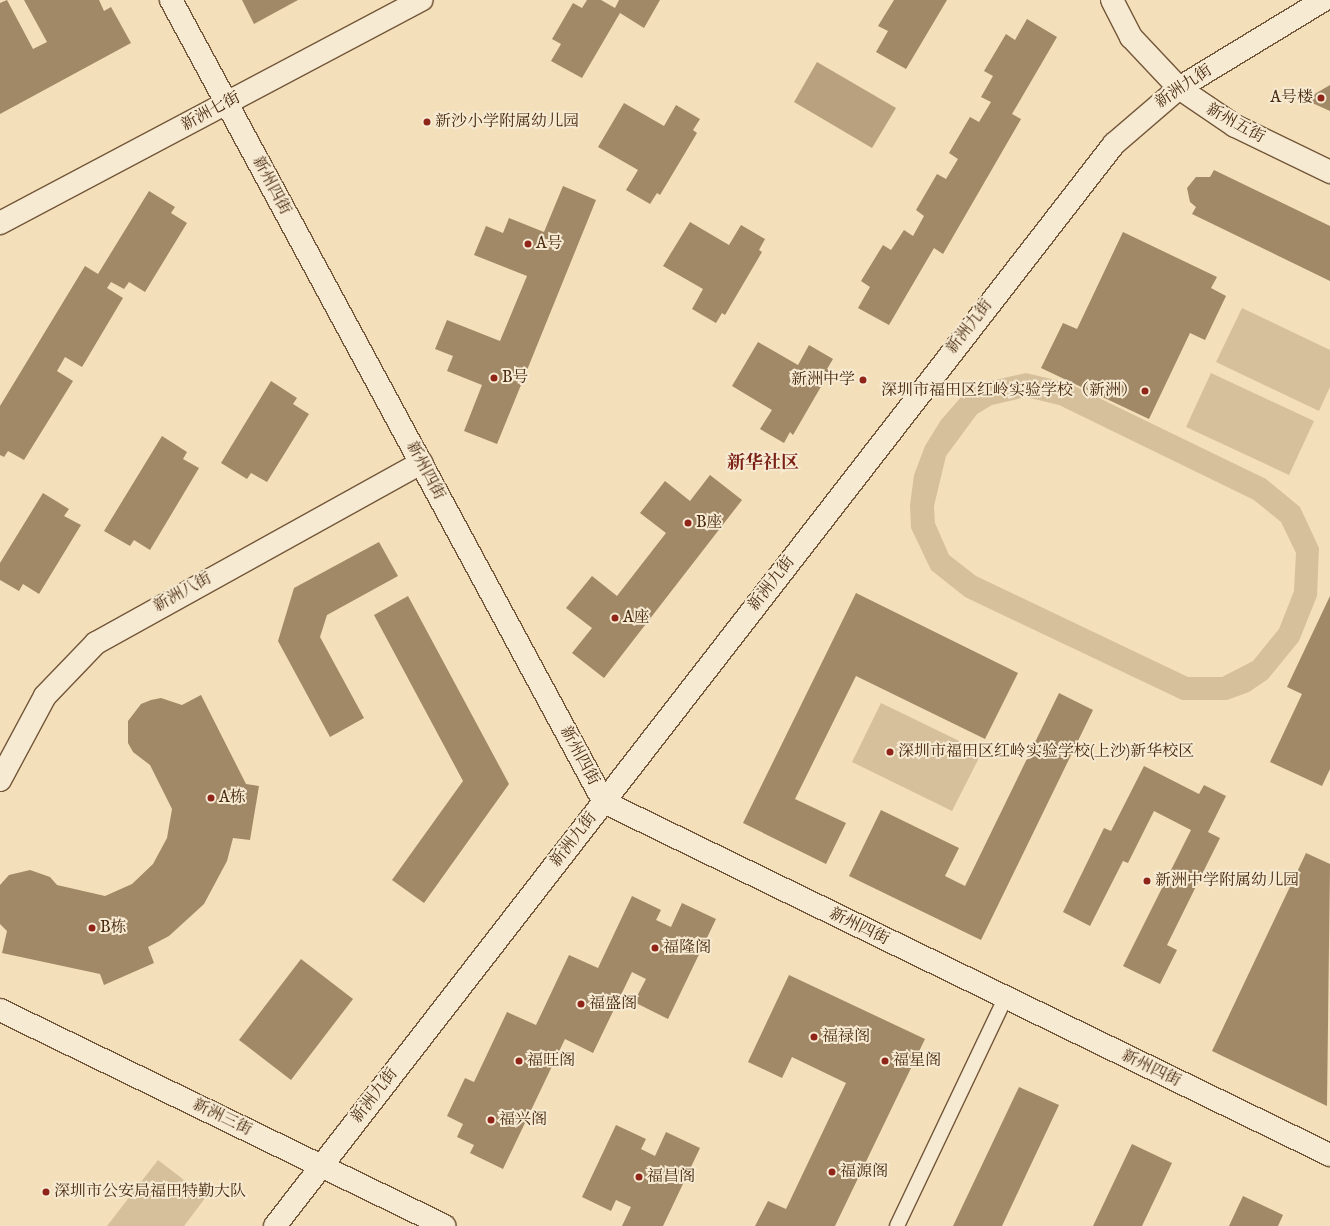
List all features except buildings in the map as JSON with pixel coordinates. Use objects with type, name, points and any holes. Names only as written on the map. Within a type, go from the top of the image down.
[{"type":"street","name":"新州四街","points":[[171,0],[604,802],[1005,999],[1330,1155]]},
{"type":"street","name":"新洲七街","points":[[0,223],[422,0]]},
{"type":"street","name":"新州五街","points":[[1112,0],[1131,37],[1179,88],[1235,126],[1330,172]]},
{"type":"street","name":"新洲九街","points":[[274,1226],[604,802],[1080,185],[1114,144],[1179,88],[1324,0]]},
{"type":"street","name":"新洲八街","points":[[0,780],[45,696],[96,643],[421,463]]},
{"type":"street","name":"新洲三街","points":[[0,1010],[444,1226]]},
{"type":"lane","points":[[897,1226],[1005,999]]},
{"type":"shaded area","points":[[817,62],[896,108],[872,148],[794,102]]},
{"type":"shaded area","points":[[1242,308],[1330,350],[1330,387],[1319,411],[1216,362]]},
{"type":"shaded area","points":[[1026,373],[1068,383],[1266,479],[1300,507],[1319,548],[1317,596],[1299,641],[1268,679],[1249,692],[1227,700],[1182,700],[965,597],[931,570],[911,528],[910,505],[914,475],[925,446],[941,420],[962,396],[982,383]],"holes":[[[1026,397],[1059,405],[1254,500],[1281,522],[1296,553],[1294,591],[1279,629],[1253,661],[1222,677],[1188,677],[976,576],[949,555],[935,523],[934,506],[946,456],[977,414],[992,405]]]},
{"type":"shaded area","points":[[1211,373],[1314,421],[1289,475],[1186,427]]},
{"type":"shaded area","points":[[881,703],[982,752],[952,811],[852,762]]},
{"type":"shaded area","points":[[158,1160],[206,1197],[184,1226],[107,1226]]},
{"type":"place","name":"A号楼","points":[[1321,98]]},
{"type":"place","name":"新沙小学附属幼儿园","points":[[427,122]]},
{"type":"place","name":"A号","points":[[528,244]]},
{"type":"place","name":"B号","points":[[494,378]]},
{"type":"place","name":"新洲中学","points":[[863,380]]},
{"type":"place","name":"深圳市福田区红岭实验学校（新洲）","points":[[1145,391]]},
{"type":"place","name":"B座","points":[[688,523]]},
{"type":"place","name":"A座","points":[[615,618]]},
{"type":"place","name":"深圳市福田区红岭实验学校(上沙)新华校区","points":[[890,752]]},
{"type":"place","name":"A栋","points":[[211,798]]},
{"type":"place","name":"新洲中学附属幼儿园","points":[[1147,881]]},
{"type":"place","name":"B栋","points":[[92,928]]},
{"type":"place","name":"福隆阁","points":[[655,948]]},
{"type":"place","name":"福盛阁","points":[[581,1004]]},
{"type":"place","name":"福禄阁","points":[[814,1037]]},
{"type":"place","name":"福旺阁","points":[[519,1061]]},
{"type":"place","name":"福星阁","points":[[885,1061]]},
{"type":"place","name":"福兴阁","points":[[491,1120]]},
{"type":"place","name":"福源阁","points":[[832,1172]]},
{"type":"place","name":"福昌阁","points":[[639,1177]]},
{"type":"place","name":"深圳市公安局福田特勤大队","points":[[46,1192]]},
{"type":"district","name":"新华社区","points":[[763,464]]}]
